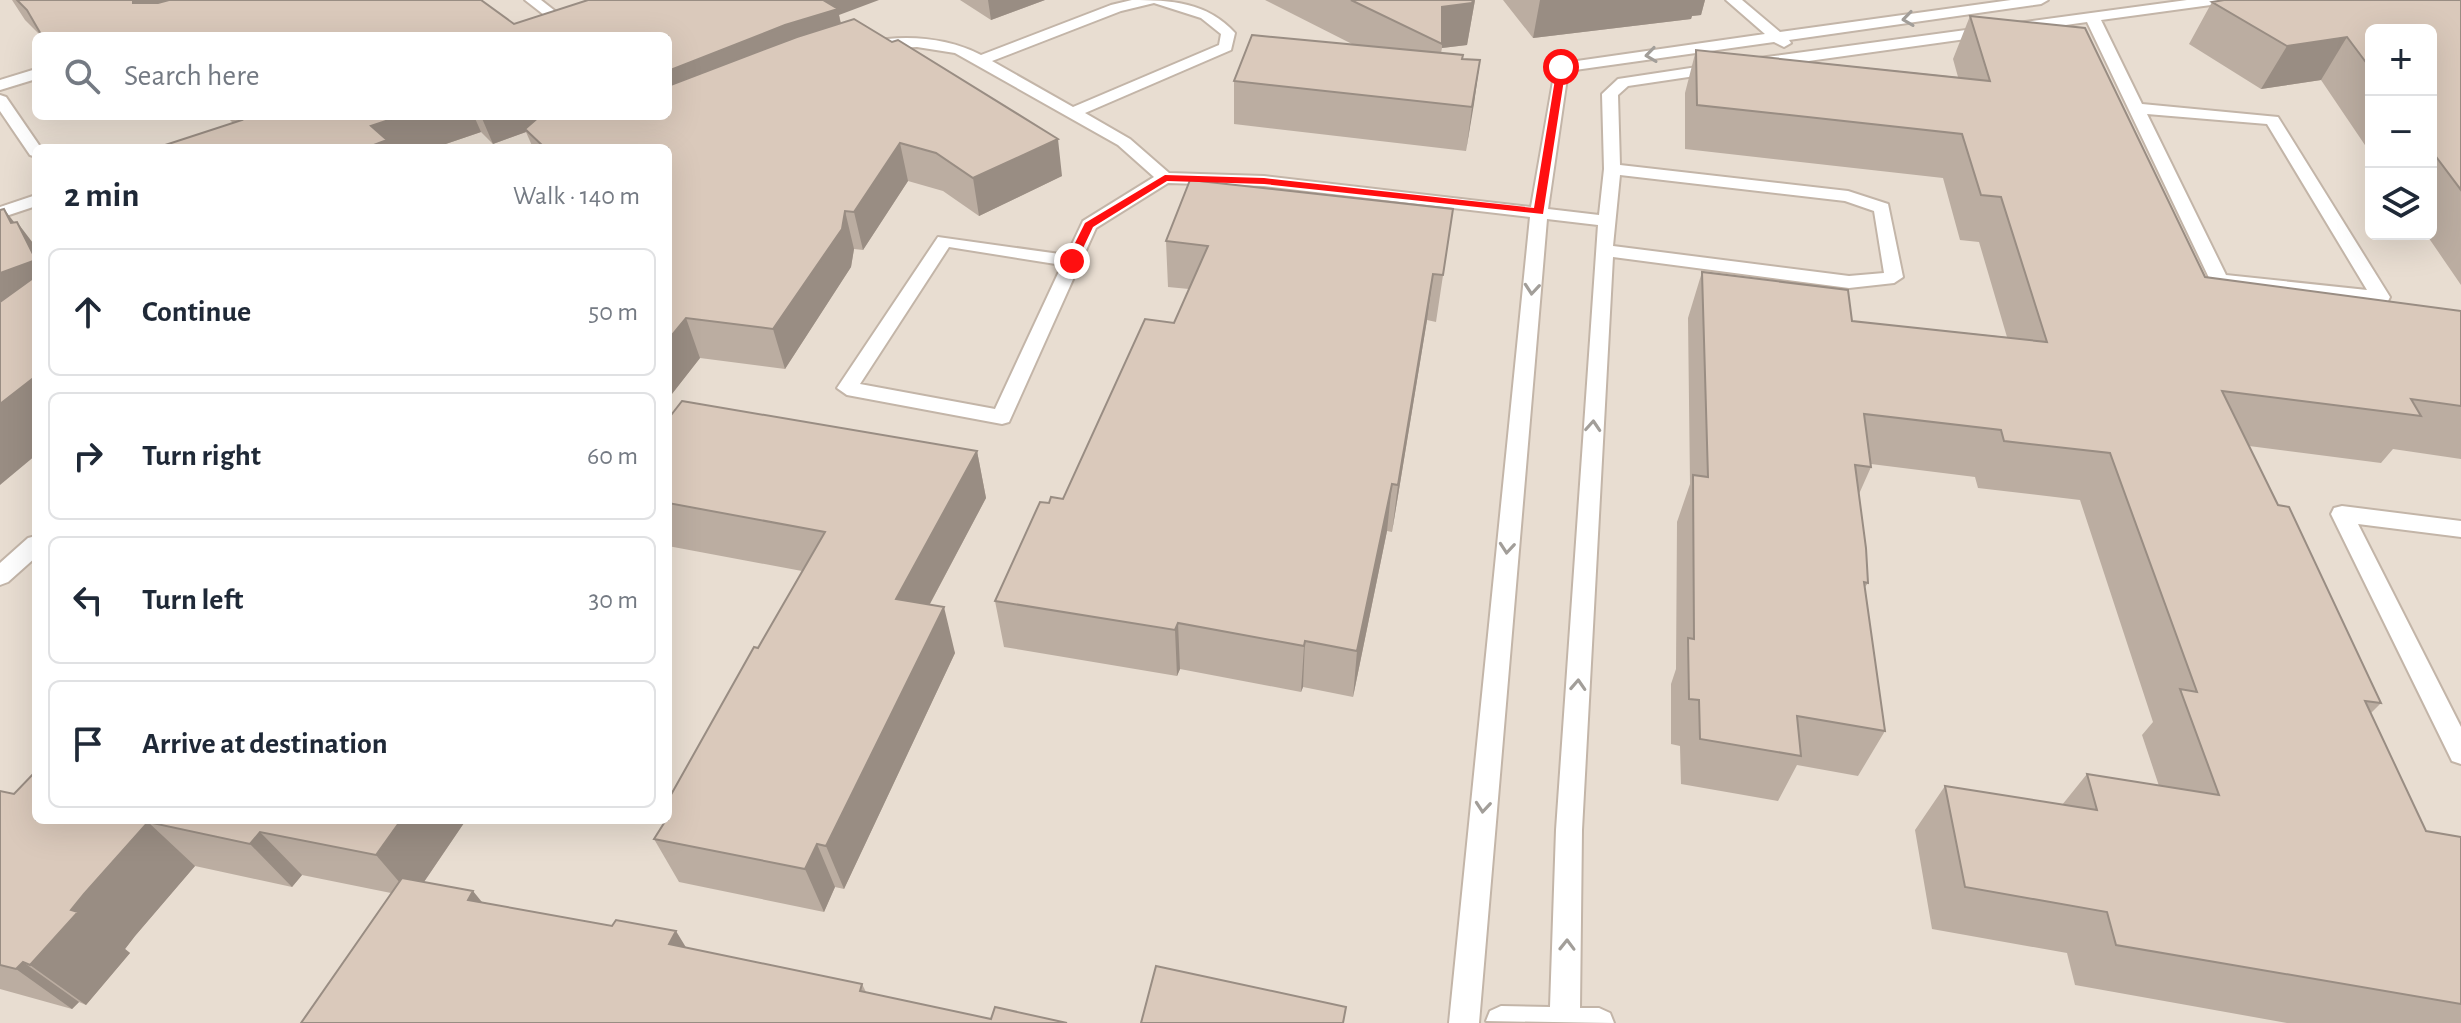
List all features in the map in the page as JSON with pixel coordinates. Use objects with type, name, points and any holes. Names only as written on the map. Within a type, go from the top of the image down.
[{"type":"lane","points":[[532,0],[561,22]]},
{"type":"lane","points":[[980,61],[1116,8],[1149,0]]},
{"type":"lane","points":[[1072,113],[1226,47],[1228,33],[1206,15],[1160,0]]},
{"type":"lane","points":[[1733,0],[1800,57]]},
{"type":"lane","points":[[1464,1023],[1539,211],[1561,67],[2041,0]]},
{"type":"lane","points":[[1565,1023],[1569,830],[1604,250],[1612,169],[1610,94],[1623,82],[2218,0]]},
{"type":"lane","points":[[2092,17],[2219,280],[2381,297],[2272,120],[2136,108]]},
{"type":"lane","points":[[863,46],[917,43],[959,49],[1124,142],[1165,178]]},
{"type":"lane","points":[[0,85],[32,75]]},
{"type":"lane","points":[[0,100],[32,146]]},
{"type":"lane","points":[[1604,250],[1849,282],[1894,277],[1882,208],[1848,196],[1612,169]]},
{"type":"lane","points":[[1072,261],[944,241],[847,388],[1002,417],[1089,225],[1165,178],[1264,181],[1607,221]]},
{"type":"lane","points":[[0,213],[32,201]]},
{"type":"lane","points":[[2461,529],[2342,514],[2461,753]]},
{"type":"lane","points":[[0,576],[32,548]]},
{"type":"lane","points":[[1501,1021],[1599,1023]]},
{"type":"shaded area","points":[[0,0],[2461,0],[2461,1023],[0,1023]]},
{"type":"building","points":[[17,0],[133,0],[133,3],[158,3],[169,0],[481,0],[514,24],[588,0],[823,0],[838,9],[785,25],[672,69],[672,32],[40,32]]},
{"type":"building","points":[[1351,0],[1473,0],[1472,3],[1442,7],[1442,44]]},
{"type":"building","points":[[2461,0],[2461,190],[2437,158],[2437,24],[2365,24],[2365,61],[2347,37],[2287,46],[2212,2]]},
{"type":"building","points":[[1970,16],[2085,28],[2205,277],[2461,311],[2461,406],[2411,399],[2421,416],[2222,391],[2278,505],[2289,507],[2381,703],[2365,701],[2426,831],[2461,837],[2461,1004],[2116,945],[2107,912],[1965,887],[1945,786],[2097,810],[2087,774],[2219,795],[2180,689],[2197,692],[2110,453],[2004,441],[2001,430],[1864,414],[1871,467],[1855,465],[1866,548],[1868,583],[1864,582],[1885,731],[1797,716],[1801,756],[1700,739],[1699,700],[1689,699],[1688,638],[1694,639],[1693,475],[1708,477],[1702,272],[1848,290],[1852,321],[2047,342],[2001,197],[1981,195],[1962,134],[1697,105],[1696,50],[1990,81]]},
{"type":"building","points":[[854,19],[892,42],[898,40],[1058,139],[973,178],[936,153],[900,143],[854,212],[845,211],[842,229],[773,329],[686,318],[672,335],[672,144],[541,144],[525,129],[535,120],[672,120],[672,84]]},
{"type":"building","points":[[1252,35],[1463,55],[1462,59],[1480,60],[1472,107],[1234,81]]},
{"type":"building","points":[[242,120],[389,120],[371,126],[387,140],[376,144],[168,144]]},
{"type":"building","points":[[1190,180],[1453,209],[1443,275],[1433,274],[1398,485],[1392,484],[1357,651],[1305,641],[1304,646],[1178,623],[1175,630],[995,601],[1040,502],[1049,503],[1051,497],[1063,499],[1145,319],[1174,323],[1208,246],[1166,241]]},
{"type":"building","points":[[4,209],[11,223],[17,222],[32,252],[32,261],[0,273],[0,210]]},
{"type":"building","points":[[32,279],[32,379],[0,404],[0,302]]},
{"type":"building","points":[[682,401],[977,451],[896,599],[944,607],[826,846],[817,844],[805,869],[654,839],[663,824],[672,824],[672,793],[754,647],[758,648],[825,532],[672,504],[672,414]]},
{"type":"building","points":[[32,775],[32,824],[146,824],[71,910],[78,912],[30,965],[23,962],[16,969],[0,965],[0,791],[14,794]]},
{"type":"building","points":[[157,824],[398,824],[376,855],[260,832],[250,844]]},
{"type":"building","points":[[402,878],[473,891],[468,900],[612,926],[616,920],[676,931],[669,944],[862,984],[860,991],[991,1019],[995,1007],[1067,1023],[301,1023]]},
{"type":"building","points":[[1156,966],[1346,1007],[1343,1023],[1141,1023]]},
{"type":"route","points":[[1072,261],[1089,225],[1165,178],[1264,181],[1539,211],[1561,67]]}]
